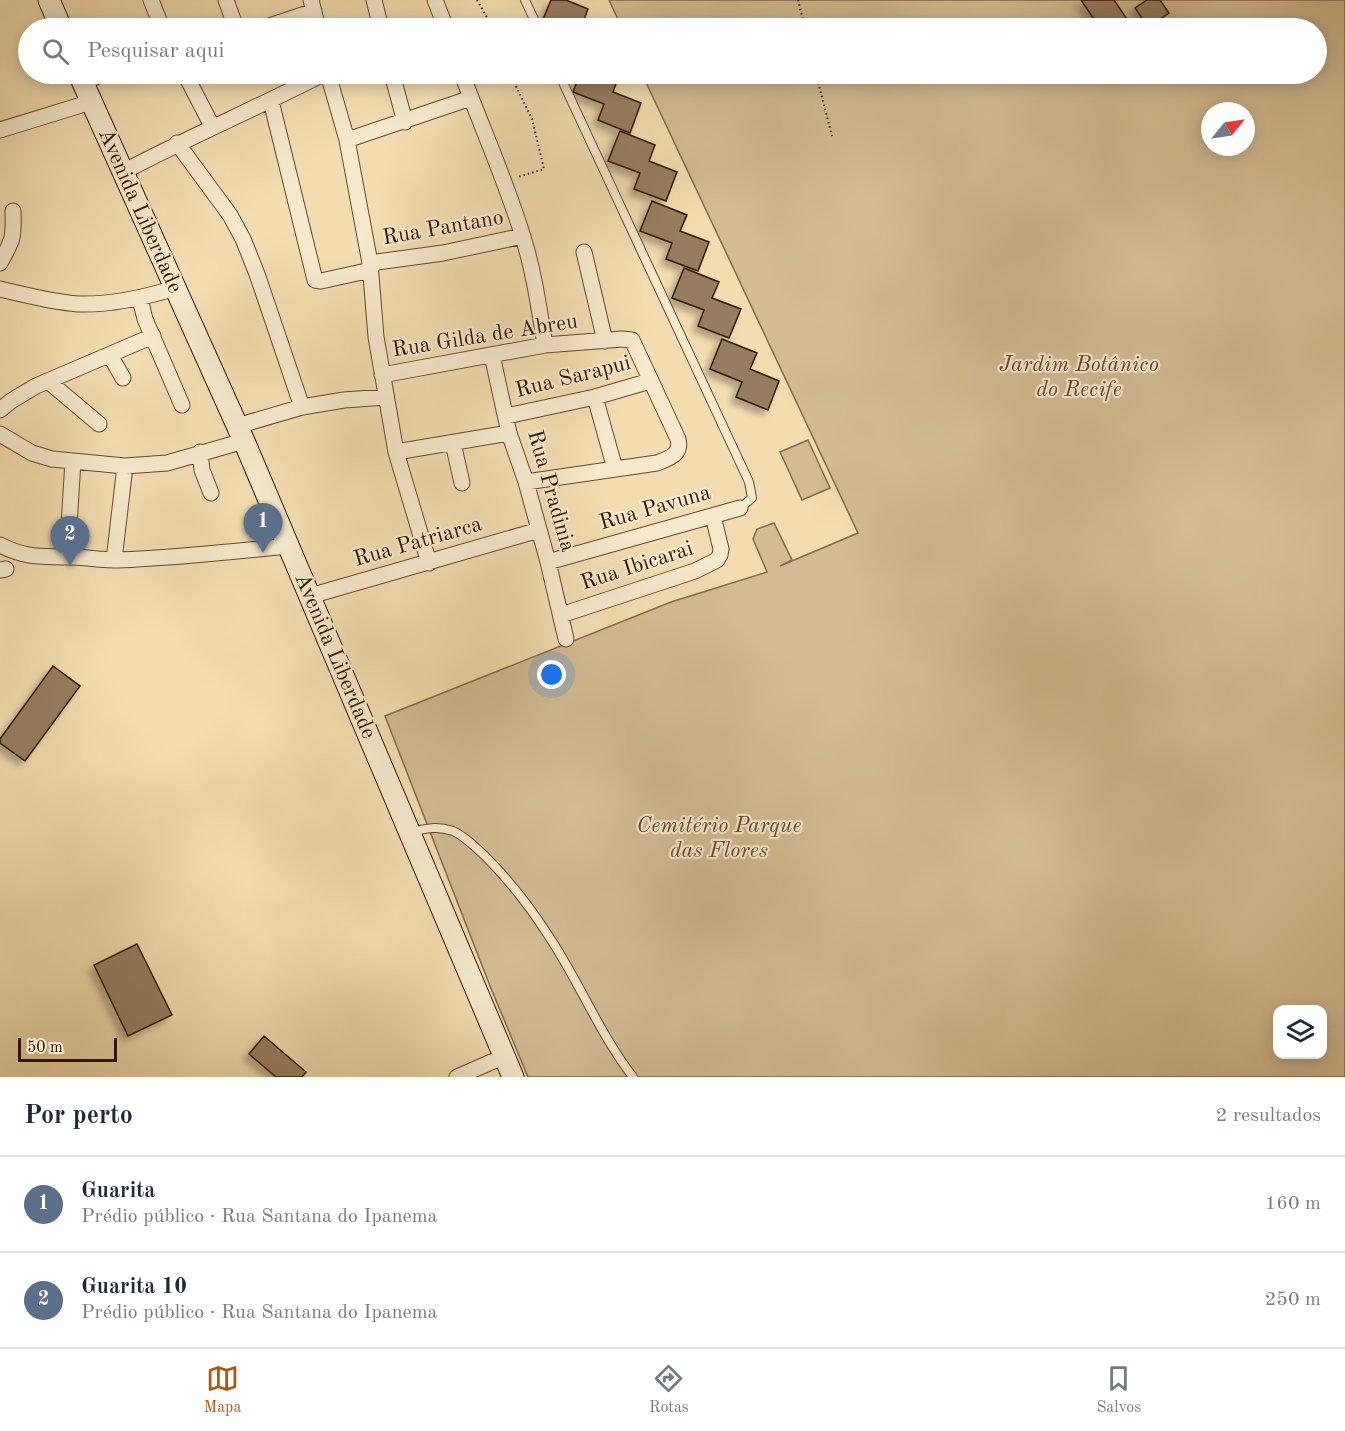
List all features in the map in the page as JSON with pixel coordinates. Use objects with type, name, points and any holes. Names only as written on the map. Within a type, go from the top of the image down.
[{"type":"main road","points":[[49,0],[57,18]]},
{"type":"main road","name":"Avenida Liberdade","points":[[84,84],[240,433],[513,1077]]},
{"type":"street","points":[[151,0],[158,18]]},
{"type":"street","points":[[226,0],[232,18]]},
{"type":"street","points":[[374,0],[378,18]]},
{"type":"street","points":[[435,0],[442,18]]},
{"type":"street","points":[[285,18],[312,6]]},
{"type":"street","points":[[190,84],[212,126]]},
{"type":"street","points":[[123,172],[177,143],[303,84]]},
{"type":"street","points":[[331,84],[347,140],[370,267],[382,375],[396,452],[429,563]]},
{"type":"street","points":[[395,84],[405,122]]},
{"type":"street","points":[[466,84],[523,236],[534,275],[545,345]]},
{"type":"street","points":[[347,140],[471,98]]},
{"type":"street","name":"Rua Pantano","points":[[271,100],[313,276],[317,281],[370,267],[523,236]]},
{"type":"street","points":[[0,130],[91,102]]},
{"type":"street","points":[[177,143],[224,207],[243,239],[302,407]]},
{"type":"street","points":[[0,263],[13,238],[13,211]]},
{"type":"street","points":[[584,252],[604,340]]},
{"type":"street","points":[[0,289],[77,304],[115,303],[175,288]]},
{"type":"street","points":[[140,298],[145,319],[182,405]]},
{"type":"street","points":[[0,410],[11,401],[48,381],[153,336]]},
{"type":"street","name":"Rua Gilda de Abreu","points":[[382,375],[545,345],[632,340],[650,381]]},
{"type":"street","points":[[110,355],[123,378]]},
{"type":"street","name":"Rua Pradinia","points":[[492,355],[509,433],[526,482],[566,639]]},
{"type":"street","points":[[48,381],[99,424]]},
{"type":"street","points":[[526,482],[657,463],[677,453],[680,446],[650,381]]},
{"type":"street","name":"Rua Sarapui","points":[[507,416],[596,397],[650,381]]},
{"type":"street","points":[[0,434],[32,453],[52,459],[125,466],[166,463],[200,452],[302,407],[344,400],[386,397]]},
{"type":"street","points":[[596,397],[615,469]]},
{"type":"street","points":[[396,452],[509,433]]},
{"type":"street","points":[[453,443],[462,483]]},
{"type":"street","points":[[200,452],[202,470],[211,493]]},
{"type":"street","points":[[67,557],[73,461]]},
{"type":"street","points":[[114,560],[125,466]]},
{"type":"street","name":"Rua Pavuna","points":[[548,562],[740,508]]},
{"type":"street","name":"Rua Ibicarai","points":[[561,615],[710,565],[720,555],[713,516]]},
{"type":"street","name":"Rua Patriarca","points":[[310,596],[539,530]]},
{"type":"street","points":[[0,545],[35,558],[67,557],[114,560],[163,558],[288,546]]},
{"type":"street","points":[[457,1077],[505,1056]]},
{"type":"lane","points":[[525,0],[533,18]]},
{"type":"lane","points":[[564,84],[749,482],[752,498],[740,508]]},
{"type":"lane","points":[[411,832],[439,827],[455,832],[470,842],[491,862],[520,895],[549,936],[616,1055],[633,1077]]},
{"type":"path","points":[[477,0],[487,18]]},
{"type":"path","points":[[798,0],[802,18]]},
{"type":"path","points":[[504,181],[544,169],[532,119],[515,84]]},
{"type":"path","points":[[819,84],[832,136]]},
{"type":"green space","name":"Jardim Botânico do Recife","points":[[609,0],[1345,0],[1345,1077],[528,1077],[490,986],[385,716],[671,602],[767,572],[753,539],[757,529],[774,523],[792,560],[780,566],[858,533],[647,84],[1327,84],[1327,18],[617,18]]},
{"type":"green space","points":[[808,440],[830,488],[802,500],[780,452]]},
{"type":"building","points":[[551,0],[566,0],[588,9],[585,18],[544,18]]},
{"type":"building","points":[[1081,0],[1114,0],[1126,18],[1093,18]]},
{"type":"building","points":[[1147,0],[1160,0],[1169,13],[1162,18],[1142,18],[1135,8]]},
{"type":"building","points":[[576,84],[616,84],[613,92],[641,103],[630,133],[598,120],[604,104],[573,92]]},
{"type":"building","points":[[620,131],[655,145],[649,161],[677,172],[666,201],[634,189],[640,173],[608,161]]},
{"type":"building","points":[[652,201],[687,215],[680,231],[709,242],[698,271],[666,259],[672,243],[640,231]]},
{"type":"building","points":[[684,268],[719,282],[712,298],[741,309],[729,338],[698,326],[704,310],[672,298]]},
{"type":"building","points":[[722,339],[757,353],[750,369],[779,381],[768,410],[736,397],[742,382],[710,369]]},
{"type":"building","points":[[53,666],[80,686],[25,761],[0,743],[0,739]]},
{"type":"building","points":[[137,944],[172,1015],[128,1036],[94,965]]},
{"type":"building","points":[[264,1036],[306,1072],[302,1077],[276,1077],[249,1054]]},
{"type":"place","name":"Guarita","points":[[263,553]]},
{"type":"place","name":"Guarita 10","points":[[70,566]]},
{"type":"park label","name":"Cemitério Parque das Flores","points":[[719,838]]}]
